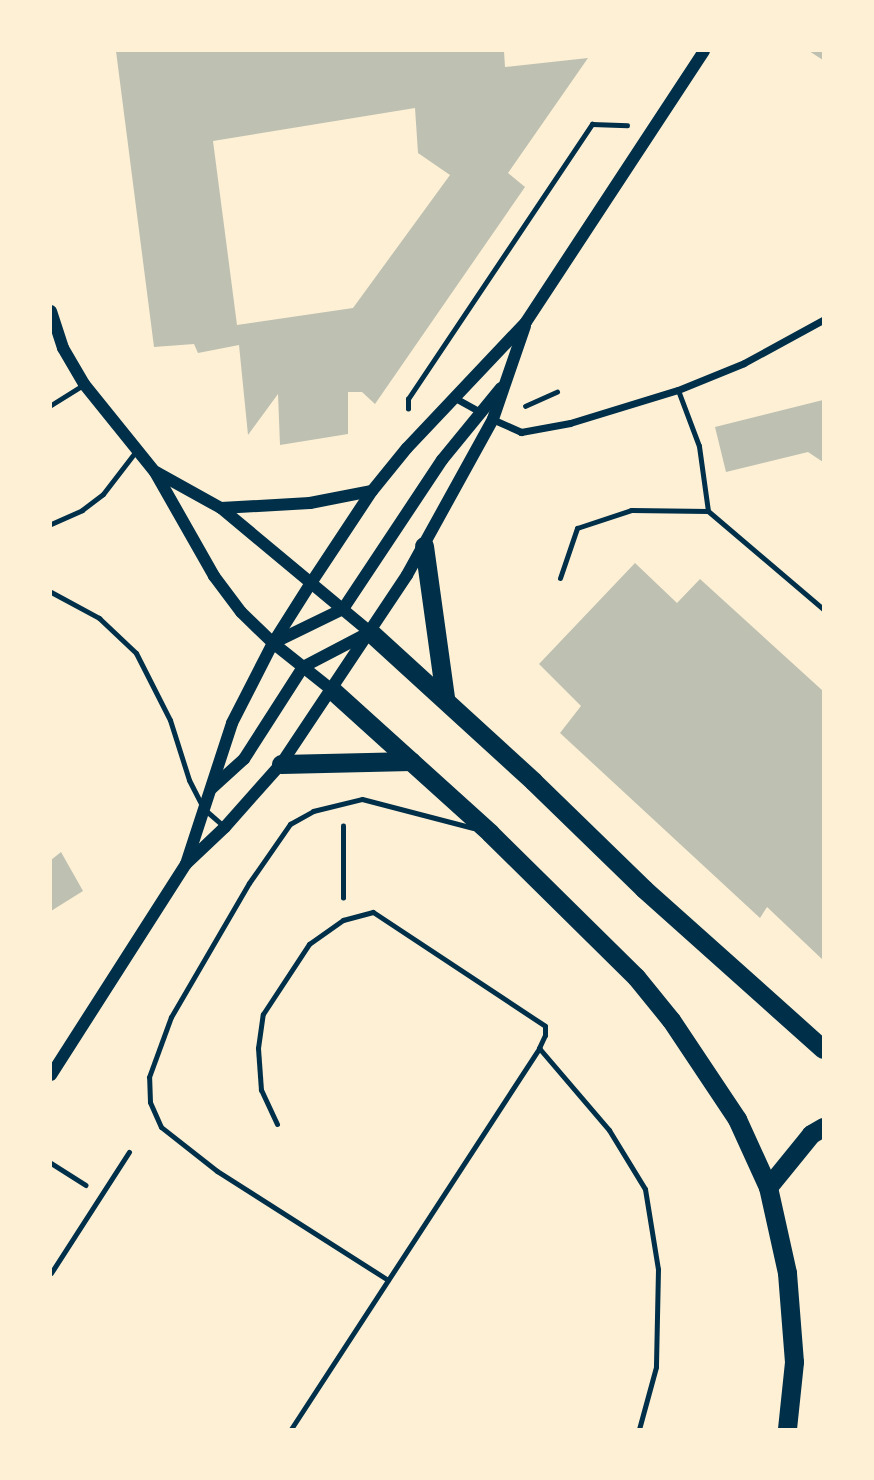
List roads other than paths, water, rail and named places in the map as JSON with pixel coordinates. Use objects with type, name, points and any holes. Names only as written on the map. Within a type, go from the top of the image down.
[{"type":"highway","points":[[424,546],[445,698]]},
{"type":"highway","points":[[369,632],[445,698],[644,889],[823,1049]]},
{"type":"highway","points":[[332,690],[490,833],[636,977],[671,1020],[737,1119],[768,1187],[787,1273],[794,1362],[787,1429]]},
{"type":"highway","points":[[282,764],[411,761]]},
{"type":"highway","points":[[768,1187],[811,1134],[823,1126]]},
{"type":"street","points":[[186,864],[232,723],[273,643],[311,583],[372,491],[526,322],[704,51]]},
{"type":"street","points":[[51,312],[63,348],[83,384],[155,472],[214,576],[241,612],[273,643],[332,690]]},
{"type":"street","points":[[455,398],[521,432],[533,432],[570,424],[678,390],[744,363],[823,320]]},
{"type":"street","points":[[51,1075],[186,864],[225,827],[282,764],[424,546],[493,419],[526,322]]},
{"type":"street","points":[[273,643],[343,609],[442,460],[506,383]]},
{"type":"street","points":[[155,472],[220,508],[369,632]]},
{"type":"street","points":[[220,508],[310,503],[372,491]]},
{"type":"street","points":[[210,789],[244,759],[303,667],[369,632]]},
{"type":"lane","points":[[51,405],[83,384]]},
{"type":"lane","points":[[678,390],[699,446],[708,511]]},
{"type":"lane","points":[[51,524],[82,510],[103,494],[136,451]]},
{"type":"lane","points":[[560,578],[578,527],[631,510],[708,511],[823,609]]},
{"type":"lane","points":[[51,592],[99,618],[136,653],[170,720],[177,749],[204,809],[225,827]]},
{"type":"lane","points":[[388,1280],[217,1171],[161,1127],[150,1102],[149,1077],[171,1017],[249,883],[290,824],[313,811],[362,799],[490,833]]},
{"type":"lane","points":[[277,1124],[261,1090],[258,1048],[263,1014],[309,944],[343,919],[373,912],[545,1026],[545,1035],[539,1048],[291,1429]]},
{"type":"lane","points":[[539,1048],[609,1130],[645,1189],[658,1269],[656,1367],[639,1429]]},
{"type":"lane","points":[[51,1273],[129,1152]]}]
